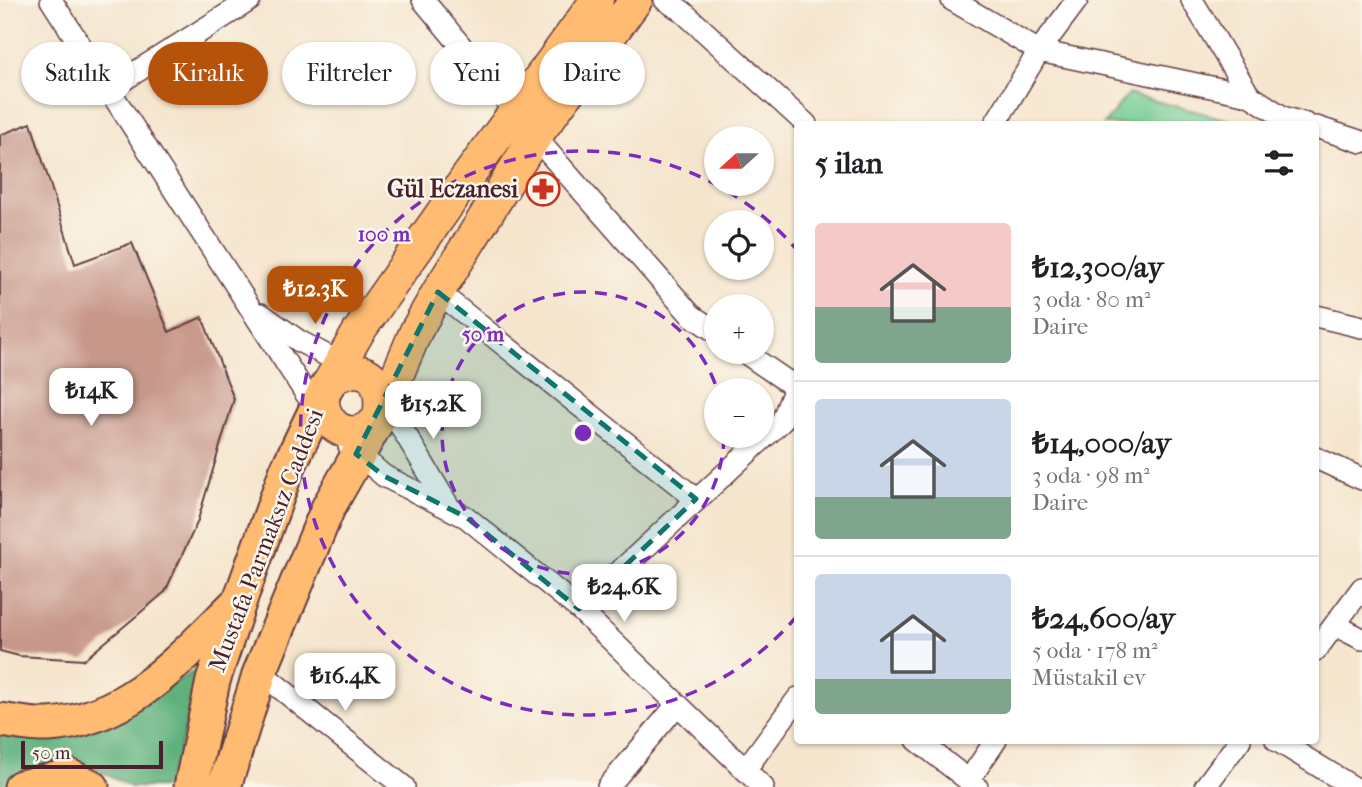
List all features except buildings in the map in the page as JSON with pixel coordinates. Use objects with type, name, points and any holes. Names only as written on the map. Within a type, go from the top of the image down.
[{"type":"highway","points":[[224,787],[260,672],[328,508],[356,454],[352,395]]},
{"type":"highway","name":"Mustafa Parmaksız Caddesi","points":[[191,787],[213,681],[286,472],[352,395]]},
{"type":"highway","points":[[0,720],[48,726],[101,716],[163,676],[240,600]]},
{"type":"highway","points":[[21,787],[69,776],[92,787]]},
{"type":"main road","name":"Mustafa Parmaksız Caddesi","points":[[352,395],[359,331],[514,110],[597,0]]},
{"type":"main road","name":"Mustafa Parmaksız Caddesi","points":[[352,395],[416,331],[535,137],[636,0]]},
{"type":"street","points":[[51,0],[78,42]]},
{"type":"street","points":[[134,73],[250,0]]},
{"type":"street","points":[[424,0],[514,110]]},
{"type":"street","points":[[666,0],[682,11],[803,121]]},
{"type":"street","points":[[952,0],[1039,51],[1249,95]]},
{"type":"street","points":[[997,121],[1039,51],[1077,0]]},
{"type":"street","points":[[1192,0],[1249,95],[1281,120]]},
{"type":"street","points":[[119,105],[253,309],[352,395]]},
{"type":"street","points":[[1319,128],[1362,142]]},
{"type":"street","points":[[535,137],[691,314],[704,323]]},
{"type":"street","points":[[438,292],[696,499]]},
{"type":"street","points":[[253,309],[299,341],[352,395],[449,507]]},
{"type":"street","points":[[1319,317],[1362,327]]},
{"type":"street","points":[[763,364],[794,384]]},
{"type":"street","points":[[579,609],[782,421],[794,390]]},
{"type":"street","points":[[356,454],[384,476],[466,517],[579,609],[676,706],[763,787]]},
{"type":"street","points":[[1319,459],[1362,479]]},
{"type":"street","points":[[1319,646],[1362,589]]},
{"type":"street","points":[[1335,625],[1362,639]]},
{"type":"street","points":[[260,672],[404,787]]},
{"type":"street","points":[[745,770],[794,703]]},
{"type":"street","points":[[608,787],[676,706]]},
{"type":"street","points":[[921,744],[973,783],[994,744]]},
{"type":"street","points":[[1205,787],[1237,744]]},
{"type":"street","points":[[1283,744],[1353,787]]},
{"type":"highlighted area","points":[[438,292],[696,499],[579,609],[466,517],[384,476],[356,454]]},
{"type":"green space","points":[[1128,94],[1233,121],[1106,121]]},
{"type":"green space","points":[[201,667],[170,787],[131,787],[96,769],[66,763],[11,787],[0,787],[0,728],[123,713]]},
{"type":"place","name":"Gül Eczanesi","points":[[543,189]]}]
